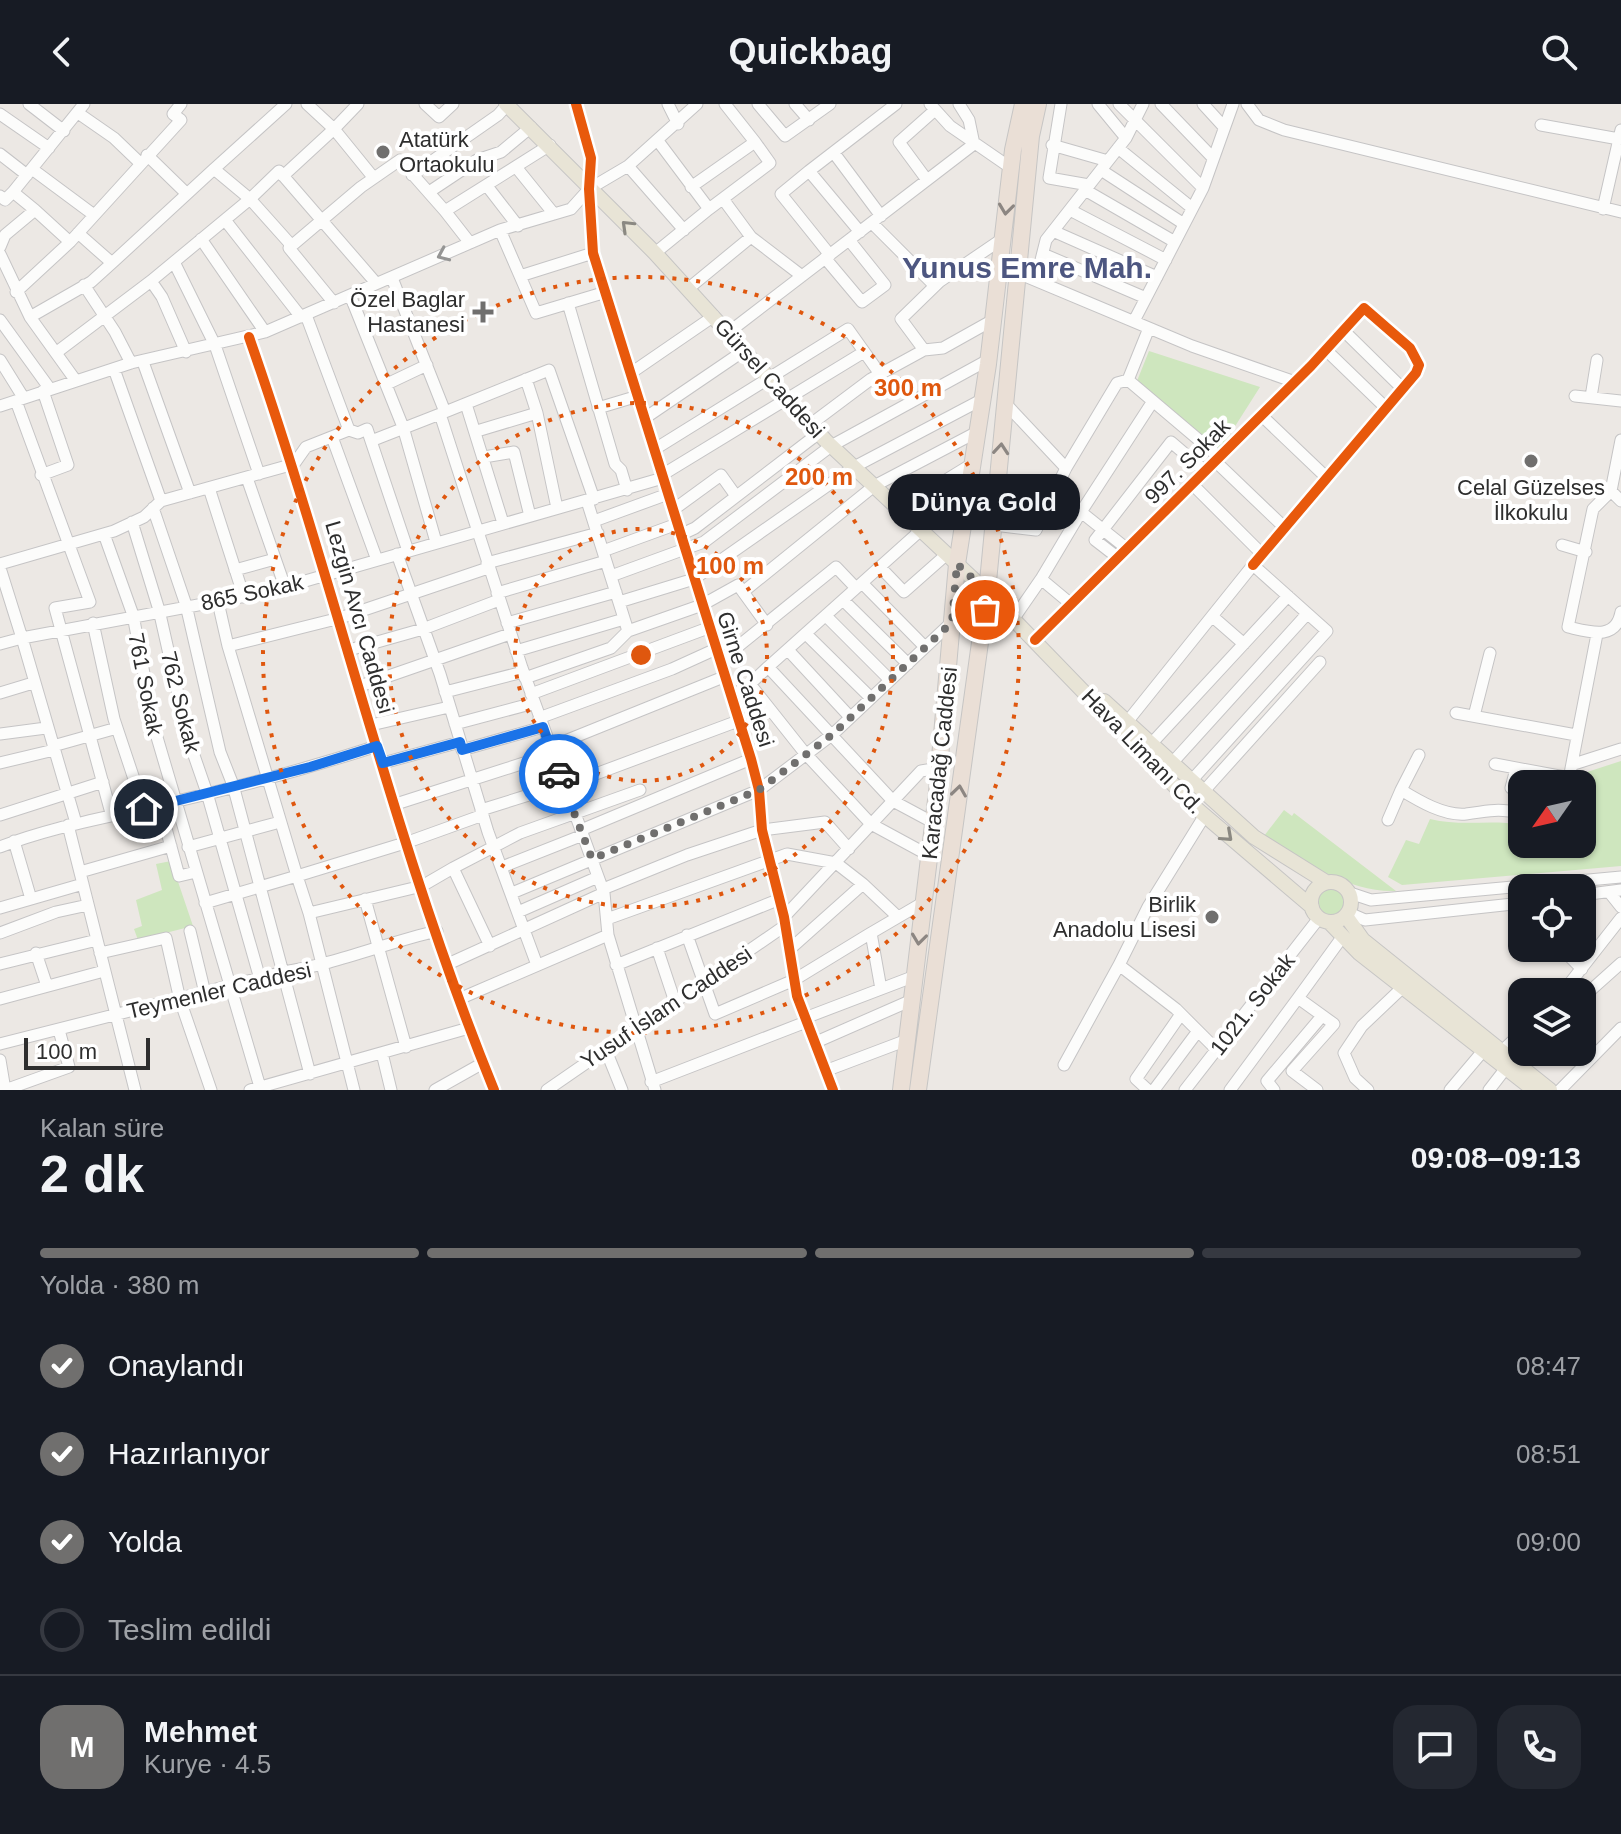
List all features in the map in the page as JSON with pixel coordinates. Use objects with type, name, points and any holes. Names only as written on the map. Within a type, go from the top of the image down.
[{"type":"highway","name":"Karacadağ Caddesi","points":[[901,1090],[934,823],[952,622],[952,559],[983,399],[1011,168],[1023,104]]},
{"type":"highway","name":"Karacadağ Caddesi","points":[[918,1090],[987,592],[1031,136],[1038,104]]},
{"type":"main road","name":"Gürsel Caddesi","points":[[506,104],[689,288],[831,446],[987,592],[1075,680]]},
{"type":"main road","name":"Hava Limanı Cd.","points":[[1075,680],[1127,722],[1254,837],[1326,882]]},
{"type":"main road","name":"Hava Limanı Cd.","points":[[1075,680],[1135,748],[1205,815],[1402,988],[1483,1051],[1508,1064]]},
{"type":"main road","points":[[1348,914],[1320,916],[1312,894],[1326,882],[1340,883],[1350,893],[1348,914],[1363,940],[1502,1051],[1508,1061]]},
{"type":"main road","points":[[1511,1066],[1525,1088]]},
{"type":"main road","points":[[1511,1066],[1550,1090]]},
{"type":"street","points":[[29,104],[64,131]]},
{"type":"street","points":[[16,292],[74,238],[181,120],[173,114],[181,104]]},
{"type":"street","points":[[30,317],[84,285],[112,263],[286,104]]},
{"type":"street","points":[[307,104],[334,129],[373,177]]},
{"type":"street","points":[[283,176],[358,104]]},
{"type":"street","points":[[425,104],[439,117],[453,104]]},
{"type":"street","points":[[412,175],[498,115],[506,104]]},
{"type":"street","name":"Girne Caddesi","points":[[576,104],[591,158],[589,189],[593,253],[751,759],[759,790],[762,830],[785,921],[794,980],[805,1020],[833,1090]]},
{"type":"street","points":[[668,104],[678,124]]},
{"type":"street","points":[[0,406],[137,362],[265,332],[500,230],[571,209],[589,189],[628,166],[697,104]]},
{"type":"street","points":[[655,253],[770,163],[725,104]]},
{"type":"street","points":[[758,104],[785,136],[829,104]]},
{"type":"street","points":[[795,104],[809,120]]},
{"type":"street","points":[[849,240],[885,285],[862,302],[781,194],[896,104]]},
{"type":"street","points":[[959,104],[969,120],[974,144]]},
{"type":"street","points":[[969,120],[972,104]]},
{"type":"street","points":[[1061,104],[1049,178],[1087,187],[1175,242]]},
{"type":"street","points":[[1098,104],[1122,143],[1192,208]]},
{"type":"street","points":[[1119,104],[1203,188]]},
{"type":"street","points":[[1036,280],[1053,231],[1122,143],[1143,104]]},
{"type":"street","points":[[1161,104],[1213,158]]},
{"type":"street","points":[[1203,104],[1224,127]]},
{"type":"street","points":[[1134,321],[1203,188],[1233,104]]},
{"type":"street","points":[[1247,104],[1259,120],[1284,130],[1621,212]]},
{"type":"street","points":[[927,180],[899,142],[932,107],[974,144],[1011,168]]},
{"type":"street","points":[[0,196],[5,200],[13,192],[81,108],[114,138],[187,194]]},
{"type":"street","points":[[0,114],[49,148]]},
{"type":"street","points":[[1541,125],[1620,134],[1603,209]]},
{"type":"street","points":[[429,192],[477,160],[501,152],[531,127]]},
{"type":"street","points":[[658,141],[709,209]]},
{"type":"street","points":[[691,187],[755,142]]},
{"type":"street","points":[[729,332],[974,144]]},
{"type":"street","points":[[445,211],[550,145]]},
{"type":"street","points":[[1052,145],[1104,165],[1184,224]]},
{"type":"street","points":[[834,153],[876,219],[935,286]]},
{"type":"street","points":[[0,154],[94,215]]},
{"type":"street","points":[[334,303],[289,248],[373,177],[400,160],[470,243]]},
{"type":"street","points":[[628,166],[684,230]]},
{"type":"street","points":[[516,167],[554,214]]},
{"type":"street","points":[[214,169],[250,199],[292,246]]},
{"type":"street","points":[[57,352],[151,281],[279,171],[376,283]]},
{"type":"street","points":[[809,171],[860,232]]},
{"type":"street","points":[[487,186],[518,226]]},
{"type":"street","points":[[13,192],[112,263]]},
{"type":"street","points":[[723,199],[751,237],[802,276]]},
{"type":"street","points":[[2,238],[35,210]]},
{"type":"street","points":[[1070,210],[1166,260]]},
{"type":"street","points":[[225,220],[303,316],[349,430]]},
{"type":"street","points":[[500,230],[536,313],[606,292]]},
{"type":"street","points":[[1053,231],[1157,277]]},
{"type":"street","points":[[689,288],[751,237]]},
{"type":"street","points":[[201,239],[265,332]]},
{"type":"street","points":[[924,350],[901,319],[935,286],[1002,239]]},
{"type":"street","points":[[520,276],[593,253]]},
{"type":"street","points":[[0,254],[30,317],[76,381]]},
{"type":"street","points":[[1043,254],[1146,298]]},
{"type":"street","points":[[174,262],[215,345],[285,587]]},
{"type":"street","points":[[1018,273],[1149,328],[1295,382]]},
{"type":"street","points":[[392,278],[427,365],[476,530],[524,675],[602,886],[608,935],[651,1087],[915,976]]},
{"type":"street","points":[[151,281],[162,297],[186,352]]},
{"type":"street","points":[[84,285],[137,362],[190,493]]},
{"type":"street","points":[[350,295],[403,429],[436,542]]},
{"type":"street","points":[[568,303],[598,408],[627,490]]},
{"type":"street","name":"997. Sokak","points":[[1035,640],[1295,382],[1364,308],[1410,348],[1419,365],[1403,389]]},
{"type":"street","points":[[631,373],[714,316]]},
{"type":"street","points":[[0,320],[47,390],[68,465],[41,475]]},
{"type":"street","points":[[349,650],[423,629],[498,597],[679,529],[736,496],[880,374],[924,350],[943,348],[993,320]]},
{"type":"street","points":[[1128,380],[1149,328]]},
{"type":"street","points":[[655,449],[848,329],[880,374]]},
{"type":"street","points":[[1127,722],[1284,527],[1403,389],[1344,331]]},
{"type":"street","name":"Lezgin Avcı Caddesi","points":[[249,337],[294,464],[377,746],[422,886],[469,1028],[494,1090]]},
{"type":"street","points":[[645,418],[745,350]]},
{"type":"street","points":[[1326,350],[1386,408]]},
{"type":"street","name":"865 Sokak","points":[[0,644],[96,622],[218,602],[285,587],[476,530],[627,490],[663,477],[864,352]]},
{"type":"street","points":[[0,360],[20,399],[41,475],[90,602],[117,728],[144,809]]},
{"type":"street","points":[[611,576],[704,542],[831,446],[988,360]]},
{"type":"street","points":[[1591,397],[1597,360]]},
{"type":"street","points":[[387,384],[427,365]]},
{"type":"street","points":[[114,369],[186,605],[220,752],[233,785],[310,1074]]},
{"type":"street","points":[[371,441],[549,370],[591,500],[596,527],[626,625]]},
{"type":"street","points":[[526,379],[537,413],[557,508]]},
{"type":"street","points":[[1128,380],[1217,459],[1284,527]]},
{"type":"street","points":[[994,525],[1036,530],[1066,468],[1117,383],[1128,380]]},
{"type":"street","points":[[598,408],[638,396]]},
{"type":"street","points":[[1575,396],[1621,401]]},
{"type":"street","points":[[360,686],[435,662],[508,628],[694,579],[854,467],[983,399]]},
{"type":"street","points":[[1014,618],[1153,401]]},
{"type":"street","points":[[1005,403],[1066,468]]},
{"type":"street","points":[[466,404],[477,431],[503,523]]},
{"type":"street","points":[[477,431],[537,413]]},
{"type":"street","points":[[1261,415],[1326,477]]},
{"type":"street","points":[[120,1090],[135,1088],[88,905],[68,794],[46,728],[22,638],[3,586],[0,566],[104,534],[132,522],[157,504],[294,464],[306,447],[349,430],[358,433],[367,429],[403,552],[410,595],[445,692],[493,845],[537,965]]},
{"type":"street","points":[[743,592],[874,486],[977,432]]},
{"type":"street","points":[[332,437],[377,560]]},
{"type":"street","points":[[1621,440],[1611,491],[1593,509],[1568,627],[1597,634],[1615,628],[1621,612]]},
{"type":"street","points":[[1122,553],[1095,540],[1171,442],[1205,471]]},
{"type":"street","points":[[484,457],[514,452],[530,516]]},
{"type":"street","points":[[899,509],[972,464]]},
{"type":"street","points":[[673,510],[721,475],[736,496]]},
{"type":"street","points":[[1192,484],[1262,554]]},
{"type":"street","points":[[209,488],[244,597]]},
{"type":"street","points":[[1611,491],[1621,501]]},
{"type":"street","points":[[228,646],[340,618],[410,595],[596,527],[668,494]]},
{"type":"street","points":[[1081,512],[1103,528]]},
{"type":"street","name":"762 Sokak","points":[[132,522],[159,610],[188,738],[207,793],[260,979]]},
{"type":"street","points":[[732,696],[750,684],[921,530]]},
{"type":"street","name":"761 Sokak","points":[[104,534],[133,615],[154,727],[173,800],[262,1088]]},
{"type":"street","points":[[1562,545],[1586,552]]},
{"type":"street","points":[[235,570],[275,559]]},
{"type":"street","points":[[880,567],[904,592],[952,559]]},
{"type":"street","points":[[1191,781],[1327,631],[1253,565]]},
{"type":"street","points":[[383,763],[461,746],[541,722],[672,669],[718,655],[767,625],[836,567],[925,647]]},
{"type":"street","points":[[1041,579],[1071,604]]},
{"type":"street","points":[[516,651],[702,605],[738,585],[767,625]]},
{"type":"street","points":[[1151,744],[1288,596]]},
{"type":"street","points":[[843,600],[908,664]]},
{"type":"street","points":[[90,602],[55,608],[111,813]]},
{"type":"street","points":[[218,602],[266,777],[309,913],[345,1065],[354,1090]]},
{"type":"street","points":[[1172,763],[1307,614]]},
{"type":"street","points":[[826,616],[890,680]]},
{"type":"street","points":[[1213,617],[1244,644]]},
{"type":"street","points":[[512,893],[759,790],[804,752],[833,734],[952,622]]},
{"type":"street","points":[[445,692],[524,675],[611,648],[626,625]]},
{"type":"street","points":[[455,724],[532,698],[708,628]]},
{"type":"street","points":[[806,634],[871,698]]},
{"type":"street","points":[[1572,770],[1576,735],[1597,634]]},
{"type":"street","points":[[788,650],[850,717]]},
{"type":"street","points":[[1474,716],[1490,653]]},
{"type":"street","points":[[1203,792],[1320,662]]},
{"type":"street","points":[[768,667],[893,801],[934,823]]},
{"type":"street","points":[[396,804],[551,750],[726,676]]},
{"type":"street","points":[[0,693],[33,683]]},
{"type":"street","points":[[750,684],[804,752],[871,824],[930,856]]},
{"type":"street","points":[[371,725],[449,707]]},
{"type":"street","points":[[1456,713],[1576,735]]},
{"type":"street","points":[[205,903],[408,842],[482,812],[738,721]]},
{"type":"street","points":[[0,734],[46,728]]},
{"type":"street","points":[[0,763],[117,728]]},
{"type":"street","points":[[0,847],[111,813],[144,809],[377,746]]},
{"type":"street","points":[[1574,764],[1621,749]]},
{"type":"street","points":[[1388,820],[1419,755]]},
{"type":"street","points":[[502,867],[751,759]]},
{"type":"street","points":[[1495,764],[1520,770]]},
{"type":"street","name":"Yusuf İslam Caddesi","points":[[547,1090],[704,984],[785,921],[921,771],[939,768]]},
{"type":"street","points":[[0,815],[103,782]]},
{"type":"street","points":[[309,913],[422,886],[493,845],[574,811],[640,790]]},
{"type":"street","points":[[1401,790],[1426,805],[1464,815],[1490,808],[1508,811]]},
{"type":"street","points":[[159,803],[179,876],[196,872]]},
{"type":"street","points":[[1064,1065],[1148,907],[1205,815]]},
{"type":"street","points":[[188,847],[280,822]]},
{"type":"street","points":[[518,912],[762,830],[825,822],[849,849]]},
{"type":"street","points":[[14,841],[31,899]]},
{"type":"street","points":[[0,908],[171,846]]},
{"type":"street","points":[[607,919],[787,854],[836,863],[898,917]]},
{"type":"street","points":[[453,868],[490,946]]},
{"type":"street","points":[[1350,893],[1371,900],[1621,877]]},
{"type":"street","points":[[789,950],[863,884]]},
{"type":"street","points":[[448,964],[525,931],[602,886]]},
{"type":"street","points":[[1615,891],[1621,907]]},
{"type":"street","points":[[365,899],[406,1047]]},
{"type":"street","points":[[616,965],[780,899]]},
{"type":"street","points":[[687,935],[715,1014],[794,980],[924,902]]},
{"type":"street","points":[[0,933],[88,905]]},
{"type":"street","points":[[1348,914],[1365,920],[1508,907]]},
{"type":"street","name":"1021. Sokak","points":[[1185,1090],[1320,916]]},
{"type":"street","points":[[1575,978],[1621,918]]},
{"type":"street","points":[[190,931],[205,993]]},
{"type":"street","name":"Teymenler Caddesi","points":[[0,1044],[283,972],[322,966],[379,945],[437,931]]},
{"type":"street","points":[[871,933],[881,989]]},
{"type":"street","points":[[459,999],[608,935]]},
{"type":"street","points":[[1230,1090],[1343,936]]},
{"type":"street","points":[[100,953],[166,938],[180,1000],[211,1090]]},
{"type":"street","points":[[0,964],[97,940]]},
{"type":"street","points":[[657,948],[675,1002]]},
{"type":"street","points":[[36,953],[47,986]]},
{"type":"street","points":[[1575,962],[1582,969]]},
{"type":"street","points":[[1596,985],[1621,963]]},
{"type":"street","points":[[1119,965],[1181,1014],[1217,1050]]},
{"type":"street","points":[[0,999],[104,971]]},
{"type":"street","points":[[1368,1090],[1345,1062],[1344,1053],[1351,1039],[1402,988]]},
{"type":"street","points":[[1298,998],[1351,1039]]},
{"type":"street","points":[[814,1043],[912,1000]]},
{"type":"street","points":[[1181,1014],[1136,1079],[1151,1090],[1198,1031]]},
{"type":"street","points":[[1274,1090],[1267,1081],[1322,1016]]},
{"type":"street","points":[[1317,1090],[1292,1071],[1334,1024]]},
{"type":"street","points":[[262,1088],[469,1028]]},
{"type":"street","points":[[1560,1090],[1621,1028]]},
{"type":"street","points":[[0,1060],[5,1090],[69,1067],[59,1030]]},
{"type":"street","points":[[825,1071],[907,1040]]},
{"type":"street","points":[[1502,1051],[1508,1045]]},
{"type":"street","points":[[605,1048],[622,1090]]},
{"type":"street","points":[[1450,1090],[1483,1051]]},
{"type":"street","points":[[382,1053],[391,1090]]},
{"type":"street","points":[[435,1090],[483,1063]]},
{"type":"street","points":[[1489,1090],[1511,1066]]},
{"type":"green space","points":[[1149,351],[1260,387],[1220,450],[1137,381]]},
{"type":"green space","points":[[1621,761],[1621,866],[1402,885],[1388,877],[1406,840],[1419,844],[1430,819],[1508,824],[1508,858],[1596,858],[1596,770],[1593,770]]},
{"type":"green space","points":[[1284,810],[1292,816],[1294,813],[1396,891],[1361,887],[1343,881],[1310,865],[1264,836]]},
{"type":"green space","points":[[171,861],[193,926],[138,940],[134,929],[142,926],[136,900],[162,890],[156,864]]},
{"type":"green space","points":[[1332,886],[1343,890],[1347,901],[1343,912],[1332,916],[1321,912],[1317,901],[1321,890]]},
{"type":"cycle path","points":[[576,104],[591,158],[589,189],[593,253],[751,759],[759,790],[762,830],[784,917],[797,996],[833,1090]]},
{"type":"cycle path","points":[[1035,640],[1311,366],[1364,308],[1410,348],[1419,365],[1416,373],[1253,565]]},
{"type":"cycle path","points":[[249,337],[310,525],[395,810],[458,998],[494,1090]]},
{"type":"way so far","points":[[559,774],[592,859],[759,790],[804,752],[833,734],[952,622],[957,564],[987,592],[985,610]]},
{"type":"place","name":"Atatürk Ortaokulu","points":[[383,152]]},
{"type":"place","name":"Özel Baglar Hastanesi","points":[[483,312]]},
{"type":"place","name":"Celal Güzelses İlkokulu","points":[[1531,461]]},
{"type":"place","name":"Dünya Gold","points":[[985,610]]},
{"type":"place","name":"Birlik Anadolu Lisesi","points":[[1212,917]]},
{"type":"district","name":"Yunus Emre Mah.","points":[[1027,268]]},
{"type":"route","points":[[144,809],[310,767],[377,746],[383,763],[460,742],[462,750],[543,727],[559,774]]}]
